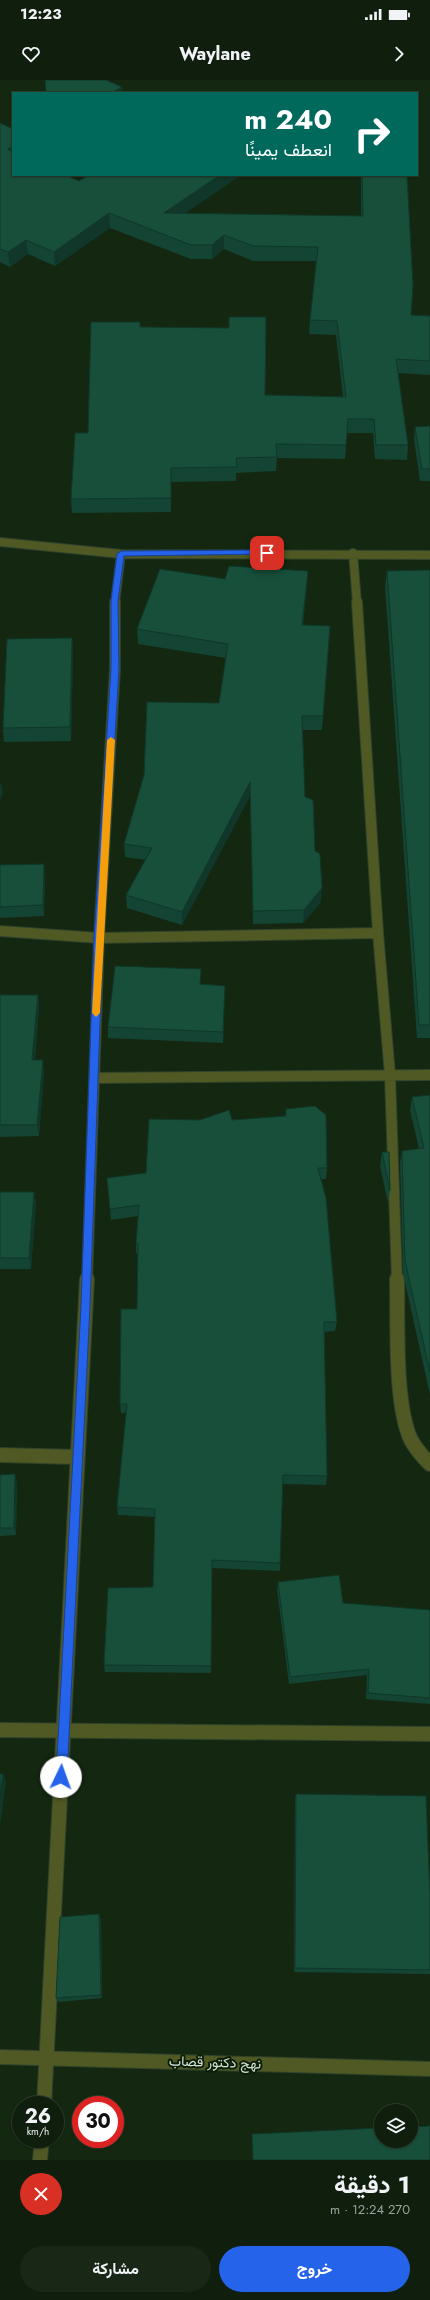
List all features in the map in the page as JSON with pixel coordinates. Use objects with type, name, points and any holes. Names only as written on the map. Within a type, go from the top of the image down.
[{"type":"street","points":[[0,542],[121,554],[352,553],[430,555]]},
{"type":"street","points":[[352,553],[366,722],[378,933],[390,1075],[401,1395],[407,1433],[422,1456],[430,1464]]},
{"type":"street","points":[[45,2096],[64,1730],[76,1457],[86,1306],[99,938],[115,669],[115,601],[121,554]]},
{"type":"street","points":[[0,932],[99,938],[378,933]]},
{"type":"street","points":[[94,1078],[430,1075]]},
{"type":"street","points":[[0,1455],[76,1457]]},
{"type":"street","points":[[0,1730],[430,1734]]},
{"type":"street","name":"نهج دكتور قصاب","points":[[0,2057],[48,2057],[430,2069]]},
{"type":"street","points":[[40,2160],[41,2148]]},
{"type":"building","points":[[45,80],[106,80],[122,87],[113,92],[46,92]]},
{"type":"building","points":[[0,123],[12,129],[12,147],[8,149],[12,151],[12,176],[67,176],[79,181],[87,176],[219,176],[164,213],[363,216],[362,176],[407,176],[413,285],[411,315],[430,316],[430,361],[396,359],[408,445],[376,445],[374,419],[348,419],[346,445],[276,444],[277,457],[236,458],[237,467],[171,468],[171,498],[71,499],[75,433],[88,433],[91,322],[140,322],[140,327],[229,328],[229,317],[266,317],[265,395],[346,397],[337,321],[310,320],[318,247],[253,246],[224,235],[212,245],[191,245],[109,213],[54,252],[26,240],[8,252],[0,249]]},
{"type":"building","points":[[430,426],[430,469],[422,469],[415,427]]},
{"type":"building","points":[[229,566],[308,571],[302,625],[330,626],[323,716],[302,716],[305,797],[313,800],[315,851],[320,854],[322,888],[304,910],[253,911],[250,782],[182,912],[126,895],[152,848],[124,844],[144,775],[147,702],[219,703],[228,644],[137,629],[160,569],[225,579]]},
{"type":"building","points":[[430,570],[430,1025],[419,1025],[387,571]]},
{"type":"building","points":[[72,638],[70,727],[3,728],[7,639]]},
{"type":"building","points":[[44,864],[43,905],[0,907],[0,865]]},
{"type":"building","points":[[115,966],[201,969],[200,984],[225,986],[223,1032],[108,1027]]},
{"type":"building","points":[[0,995],[38,995],[32,1060],[43,1060],[37,1125],[0,1125]]},
{"type":"building","points":[[430,1095],[430,1372],[405,1261],[402,1151],[424,1148],[412,1097]]},
{"type":"building","points":[[315,1106],[326,1115],[327,1168],[318,1168],[326,1198],[337,1322],[324,1322],[327,1476],[283,1475],[280,1563],[212,1560],[211,1666],[104,1665],[108,1588],[153,1587],[155,1509],[117,1507],[127,1404],[120,1404],[121,1309],[137,1309],[138,1243],[136,1243],[139,1205],[110,1209],[107,1178],[146,1173],[149,1119],[200,1120],[229,1110],[232,1120],[286,1116],[286,1109]]},
{"type":"building","points":[[382,1152],[389,1152],[390,1190]]},
{"type":"building","points":[[0,1192],[34,1192],[29,1258],[0,1258]]},
{"type":"building","points":[[15,1474],[14,1528],[0,1528],[0,1475]]},
{"type":"building","points":[[339,1575],[343,1603],[430,1610],[430,1698],[368,1693],[369,1669],[290,1677],[278,1582]]},
{"type":"building","points":[[0,1774],[3,1774],[0,1797]]},
{"type":"building","points":[[296,1794],[426,1796],[430,1896],[430,1970],[295,1968]]},
{"type":"building","points":[[99,1914],[101,1995],[56,1998],[60,1917]]},
{"type":"building","points":[[430,2126],[430,2160],[253,2160],[252,2134],[374,2128],[374,2148],[418,2148],[418,2127]]},
{"type":"slow traffic","points":[[96,1013],[111,740]]},
{"type":"route","points":[[61,1777],[86,1306],[99,938],[115,669],[115,601],[121,554],[151,552],[267,553]]}]
